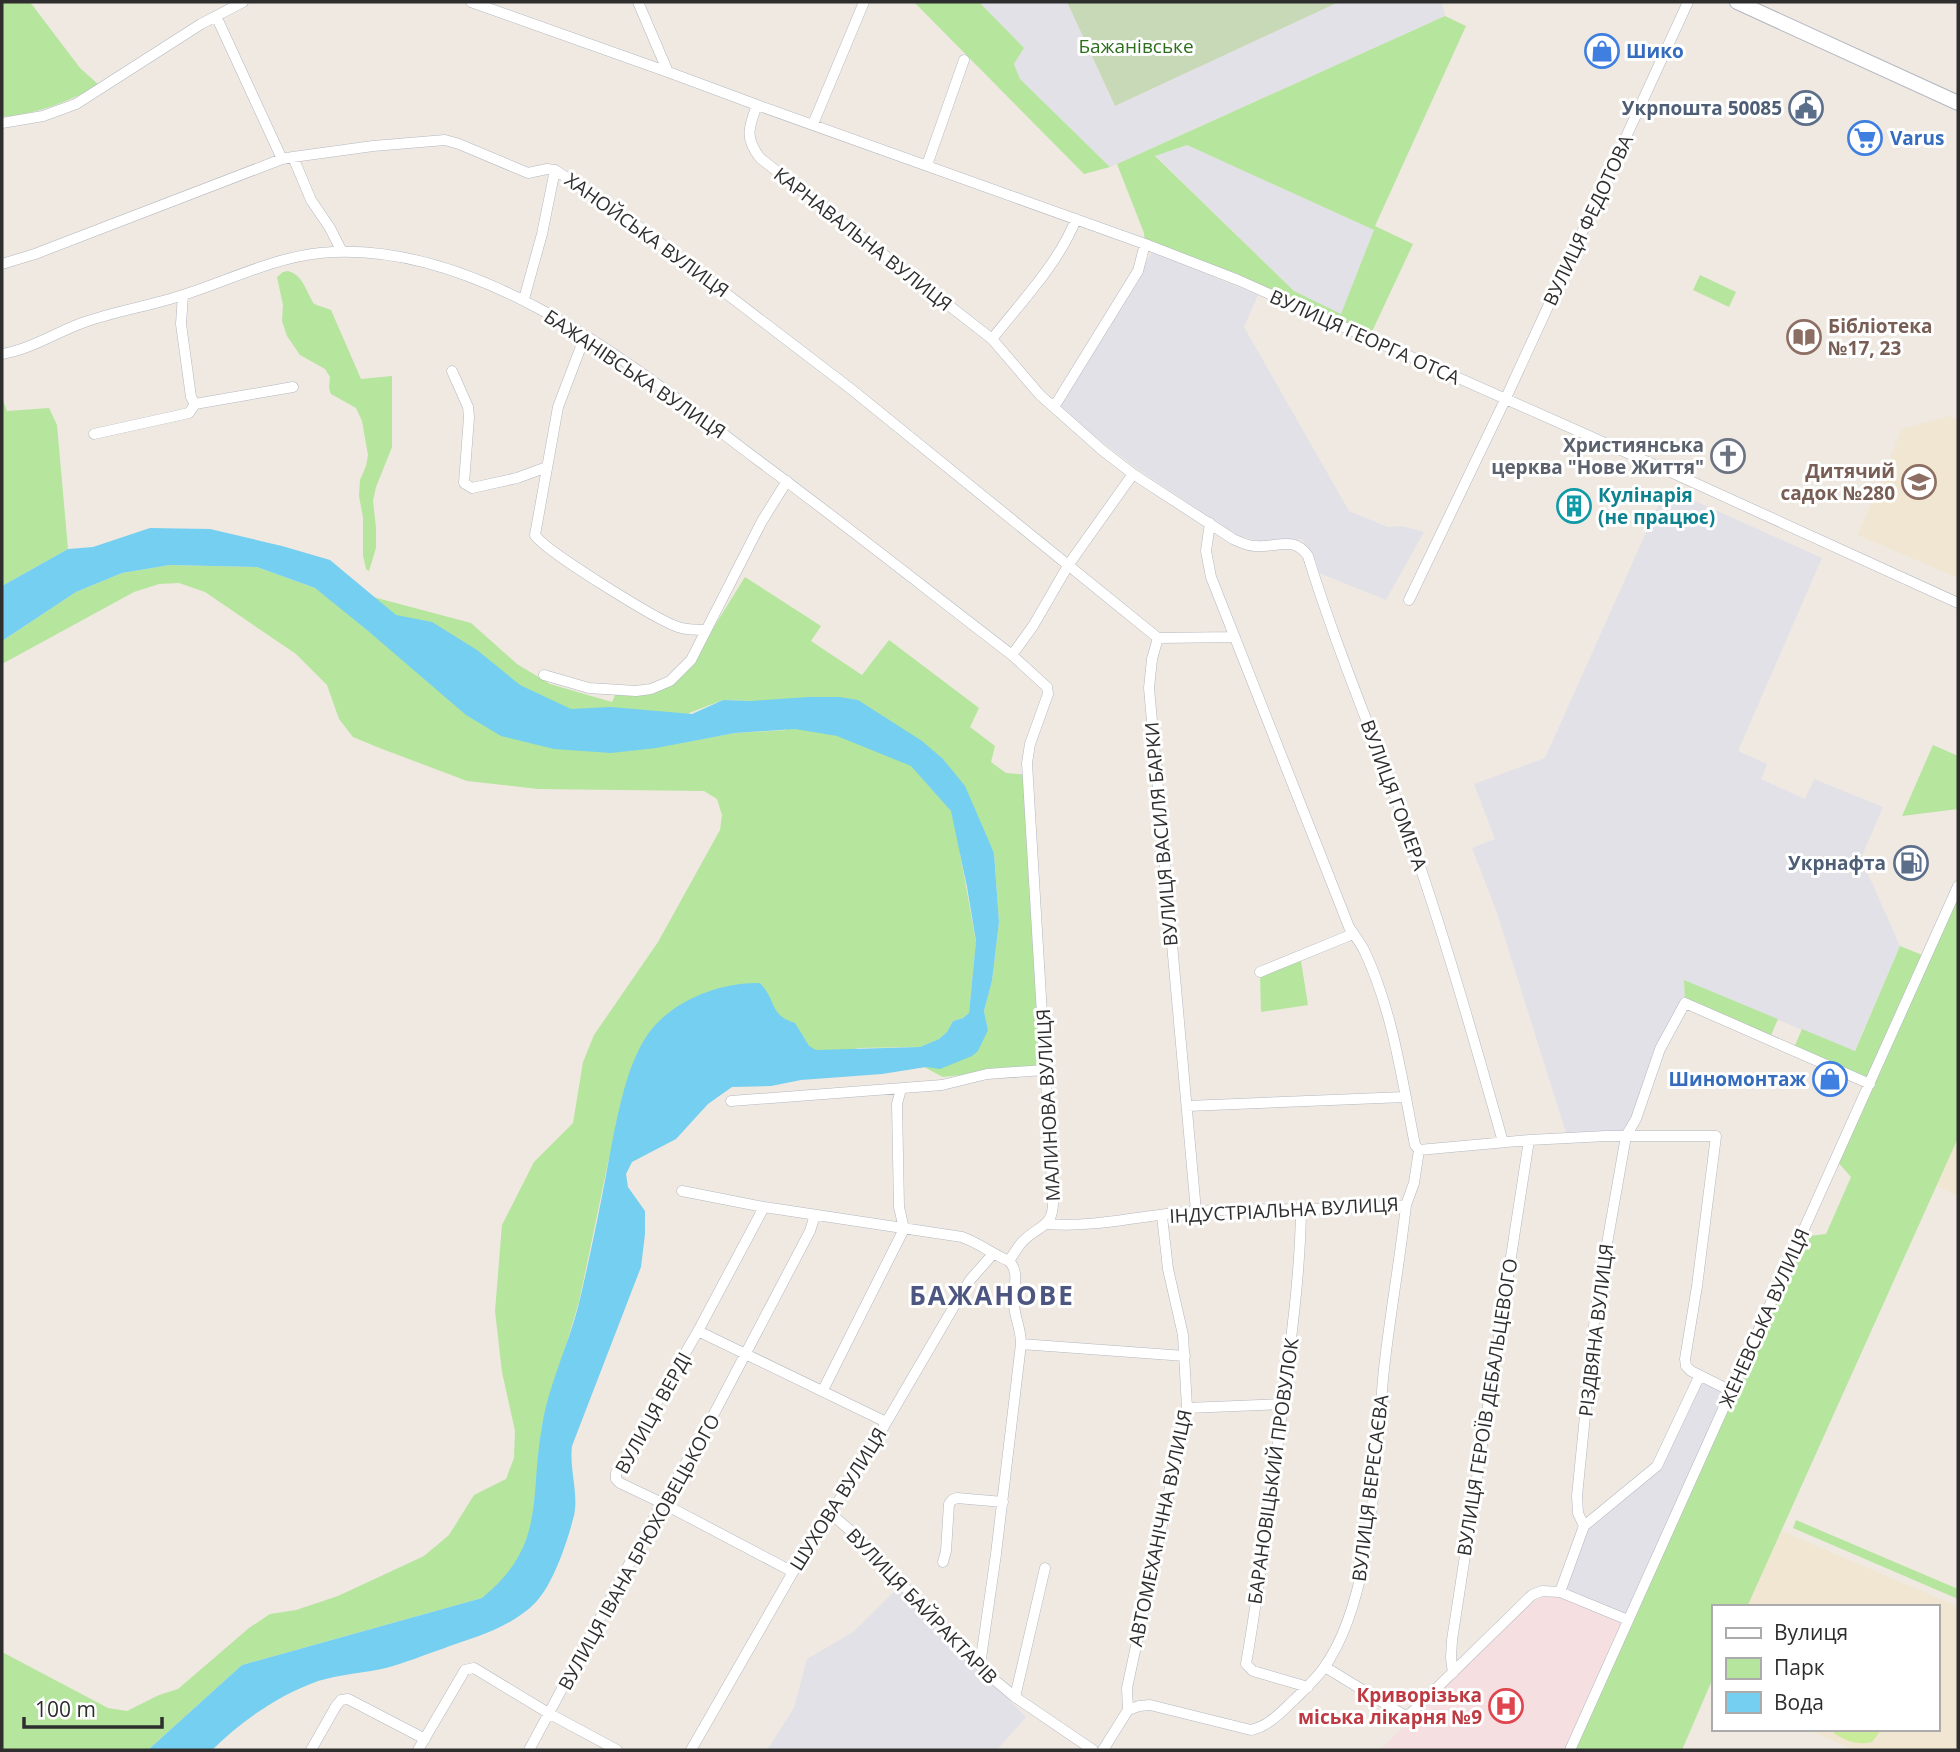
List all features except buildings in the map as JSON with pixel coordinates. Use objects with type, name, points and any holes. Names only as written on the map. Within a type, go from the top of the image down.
[{"type":"main road","points":[[1737,2],[1958,103]]},
{"type":"street","points":[[2,123],[43,116],[76,104],[216,16],[243,2]]},
{"type":"street","points":[[473,2],[757,104]]},
{"type":"street","points":[[638,2],[668,72]]},
{"type":"street","points":[[813,124],[864,2]]},
{"type":"street","name":"ВУЛИЦЯ ФЕДОТОВА","points":[[1409,600],[1505,400],[1688,2]]},
{"type":"street","points":[[216,16],[282,159]]},
{"type":"street","points":[[927,165],[964,60]]},
{"type":"street","name":"ВУЛИЦЯ ГЕОРГА ОТСА","points":[[757,104],[1238,280],[1958,603]]},
{"type":"street","name":"КАРНАВАЛЬНА ВУЛИЦЯ","points":[[757,104],[748,132],[760,159],[992,339],[1040,395],[1133,474]]},
{"type":"street","name":"ХАНОЙСЬКА ВУЛИЦЯ","points":[[2,264],[293,157],[445,140],[528,173],[555,170],[621,213],[851,389],[1158,638]]},
{"type":"street","points":[[293,157],[311,200],[342,251]]},
{"type":"street","points":[[524,299],[540,244],[555,170]]},
{"type":"street","points":[[992,339],[1046,270],[1070,235],[1076,219]]},
{"type":"street","points":[[1054,407],[1139,271],[1145,244]]},
{"type":"street","name":"БАЖАНІВСЬКА ВУЛИЦЯ","points":[[2,354],[44,341],[94,319],[183,295],[295,257],[342,251],[415,261],[441,268],[524,299],[657,384],[1012,655]]},
{"type":"street","points":[[183,295],[181,324],[191,397],[195,404]]},
{"type":"street","points":[[585,336],[558,407],[535,531],[538,540],[650,613],[676,626],[705,630]]},
{"type":"street","points":[[452,371],[468,407],[464,483],[472,488],[517,478],[547,467]]},
{"type":"street","points":[[94,434],[189,413],[195,404],[293,387]]},
{"type":"street","points":[[1012,655],[1033,626],[1069,564],[1133,474]]},
{"type":"street","name":"ВУЛИЦЯ ГОМЕРА","points":[[1133,474],[1233,539],[1250,546],[1289,543],[1298,545],[1308,556],[1333,634],[1387,771],[1422,872],[1456,978],[1503,1142]]},
{"type":"street","points":[[544,676],[589,688],[636,691],[651,689],[670,681],[691,660],[762,522],[787,481]]},
{"type":"street","name":"ІНДУСТРІАЛЬНА ВУЛИЦЯ","points":[[1047,1224],[1070,1226],[1196,1212],[1301,1211],[1406,1205],[1414,1183],[1419,1150],[1415,1145],[1395,1042],[1382,998],[1364,949],[1353,934],[1208,566],[1206,551],[1210,523]]},
{"type":"street","points":[[1158,638],[1235,637]]},
{"type":"street","name":"ВУЛИЦЯ ВАСИЛЯ БАРКИ","points":[[1158,638],[1152,659],[1149,688],[1196,1212]]},
{"type":"street","name":"МАЛИНОВА ВУЛИЦЯ","points":[[1009,1261],[1022,1243],[1047,1224],[1054,1212],[1027,763],[1030,744],[1048,694],[1043,682],[1012,655]]},
{"type":"street","name":"ЖЕНЕВСЬКА ВУЛИЦЯ","points":[[1570,1750],[1958,886]]},
{"type":"street","points":[[1260,972],[1353,934]]},
{"type":"street","name":"РІЗДВЯНА ВУЛИЦЯ","points":[[1584,1526],[1578,1513],[1577,1496],[1596,1306],[1626,1136],[1636,1119],[1660,1049],[1685,1003],[1870,1083]]},
{"type":"street","points":[[731,1101],[942,1085],[987,1074],[1045,1070]]},
{"type":"street","points":[[823,1390],[904,1229],[899,1207],[897,1104],[901,1089]]},
{"type":"street","points":[[1187,1106],[1405,1097]]},
{"type":"street","points":[[1419,1150],[1529,1140],[1716,1136],[1685,1359],[1686,1366],[1699,1377],[1731,1391]]},
{"type":"street","name":"ВУЛИЦЯ ГЕРОЇВ ДЕБАЛЬЦЕВОГО","points":[[1453,1673],[1452,1640],[1529,1140]]},
{"type":"street","points":[[682,1191],[764,1207],[962,1237],[975,1241],[1009,1261],[1014,1268],[1014,1307],[1021,1331],[1021,1344],[1003,1502],[980,1665]]},
{"type":"street","name":"ВУЛИЦЯ ВЕРЕСАЄВА","points":[[1128,1710],[1150,1705],[1251,1730],[1273,1719],[1308,1687],[1325,1667],[1351,1614],[1361,1571],[1376,1467],[1384,1366],[1406,1205]]},
{"type":"street","name":"ВУЛИЦЯ ВЕРДІ","points":[[764,1207],[698,1331],[616,1473],[616,1479],[793,1572]]},
{"type":"street","name":"БАРАНОВІЦЬКИЙ ПРОВУЛОК","points":[[1301,1211],[1300,1255],[1270,1512],[1246,1664],[1253,1671],[1308,1687]]},
{"type":"street","name":"ВУЛИЦЯ ІВАНА БРЮХОВЕЦЬКОГО","points":[[529,1750],[662,1503],[747,1354],[810,1231],[815,1215]]},
{"type":"street","name":"АВТОМЕХАНІЧНА ВУЛИЦЯ","points":[[1103,1750],[1128,1710],[1127,1688],[1187,1409],[1183,1335],[1168,1269],[1162,1216]]},
{"type":"street","name":"ШУХОВА ВУЛИЦЯ","points":[[691,1750],[793,1572],[971,1280],[993,1254]]},
{"type":"street","points":[[698,1331],[886,1422]]},
{"type":"street","points":[[1021,1344],[1185,1356]]},
{"type":"street","points":[[1560,1592],[1584,1526],[1657,1466],[1699,1377]]},
{"type":"street","points":[[1187,1409],[1283,1404]]},
{"type":"street","points":[[943,1562],[952,1500],[957,1498],[1003,1502]]},
{"type":"street","name":"ВУЛИЦЯ БАЙРАКТАРІВ","points":[[830,1513],[852,1532],[990,1677],[1014,1698],[1093,1750]]},
{"type":"street","name":"ВУЛИЦЯ БАЙРАКТАРІВ","points":[[1014,1698],[1045,1568]]},
{"type":"street","points":[[1325,1667],[1407,1717],[1532,1595],[1542,1591],[1560,1592],[1628,1620]]},
{"type":"street","points":[[418,1750],[466,1670],[474,1668],[617,1750]]},
{"type":"street","points":[[311,1750],[336,1706],[341,1700],[348,1699],[425,1739]]},
{"type":"shaded area","points":[[979,2],[1067,2],[1115,106],[1339,2],[1442,2],[1445,16],[1110,167],[1020,79],[1014,64],[1024,48]]},
{"type":"shaded area","points":[[1187,145],[1374,230],[1341,315],[1294,291],[1155,155]]},
{"type":"shaded area","points":[[1152,252],[1258,295],[1244,327],[1349,511],[1388,527],[1402,526],[1424,532],[1386,600],[1319,573],[1315,558],[1302,539],[1259,541],[1238,536],[1136,468],[1058,408]]},
{"type":"shaded area","name":"Дитячий садок №280","points":[[1949,416],[1958,420],[1958,578],[1858,535],[1902,429]]},
{"type":"shaded area","points":[[1666,488],[1822,558],[1738,751],[1767,764],[1761,779],[1805,799],[1814,779],[1883,807],[1861,858],[1900,946],[1854,1052],[1684,980],[1685,1003],[1626,1136],[1567,1136],[1496,910],[1472,848],[1495,839],[1474,784],[1545,758]]},
{"type":"shaded area","points":[[1958,1138],[1958,1196],[1937,1186]]},
{"type":"shaded area","points":[[1699,1377],[1731,1391],[1628,1620],[1560,1592],[1584,1526],[1657,1466]]},
{"type":"shaded area","points":[[1782,1531],[1958,1607],[1958,1750],[1854,1750],[1811,1731],[1939,1731],[1939,1605],[1748,1605]]},
{"type":"shaded area","points":[[898,1588],[1026,1717],[997,1750],[767,1750],[794,1708],[807,1659],[853,1632]]},
{"type":"shaded area","name":"Криворізька міська лікарня №9","points":[[1560,1592],[1628,1620],[1570,1750],[1380,1750],[1509,1621],[1541,1597]]},
{"type":"green space","points":[[2,2],[30,2],[80,68],[99,85],[52,106],[2,117]]},
{"type":"green space","points":[[914,2],[979,2],[1024,48],[1014,64],[1020,79],[1110,167],[1084,174]]},
{"type":"green space","name":"Бажанівське","points":[[1067,2],[1339,2],[1115,106]]},
{"type":"green space","points":[[1445,16],[1466,26],[1375,226],[1413,244],[1369,338],[1145,244],[1144,233],[1117,164]],"holes":[[[1187,145],[1374,230],[1341,314],[1294,291],[1155,156]]]},
{"type":"green space","points":[[288,271],[301,280],[314,304],[331,310],[361,379],[392,376],[392,447],[373,501],[376,548],[369,571],[366,569],[363,555],[363,517],[359,496],[360,480],[368,455],[362,421],[356,408],[331,394],[330,377],[325,369],[300,355],[287,336],[282,321],[283,305],[277,277]]},
{"type":"green space","points":[[1700,275],[1736,292],[1729,307],[1693,290]]},
{"type":"green space","points":[[2,398],[7,411],[49,408],[57,425],[68,549],[2,586]]},
{"type":"green space","points":[[170,565],[257,567],[315,588],[324,595],[343,589],[471,623],[517,664],[550,684],[612,702],[616,693],[662,690],[684,675],[745,577],[821,626],[811,641],[862,675],[889,640],[979,708],[970,727],[995,746],[991,762],[1006,773],[1029,775],[1040,1060],[1034,1067],[943,1077],[924,1067],[988,1030],[984,1011],[992,981],[999,922],[994,853],[980,824],[960,853],[976,942],[969,1013],[953,1021],[939,1039],[920,1047],[858,1048],[846,1052],[777,1050],[609,1158],[579,1302],[542,1425],[532,1525],[520,1556],[504,1581],[482,1598],[242,1665],[148,1750],[2,1750],[2,1652],[108,1708],[127,1711],[178,1689],[249,1628],[270,1614],[296,1610],[338,1596],[424,1556],[449,1535],[474,1495],[506,1479],[514,1458],[515,1431],[502,1372],[495,1311],[502,1225],[534,1162],[573,1123],[583,1062],[594,1035],[658,942],[720,830],[722,815],[717,799],[704,791],[538,789],[467,781],[353,737],[339,719],[327,685],[296,654],[205,592],[179,583],[159,584],[134,592],[2,664],[2,641],[76,592],[122,573]],"holes":[[[723,700],[751,701],[787,730],[735,733],[691,741],[689,713]]]},
{"type":"green space","points":[[1933,745],[1958,756],[1958,809],[1902,816]]},
{"type":"green space","points":[[1954,896],[1958,898],[1958,1138],[1748,1605],[1712,1605],[1712,1680],[1682,1750],[1570,1750],[1800,1237],[1826,1234],[1851,1177],[1836,1160],[1870,1084],[1793,1050],[1802,1029],[1855,1051],[1900,946],[1927,957]]},
{"type":"green space","points":[[1300,955],[1308,1005],[1261,1012],[1260,972]]},
{"type":"green space","points":[[1684,980],[1778,1019],[1769,1040],[1685,1003]]},
{"type":"green space","points":[[1796,1520],[1958,1589],[1958,1599],[1793,1528]]},
{"type":"green space","points":[[1832,1731],[1880,1731],[1872,1742],[1855,1743]]},
{"type":"water","points":[[150,528],[210,529],[330,560],[396,615],[432,622],[477,650],[520,685],[571,709],[611,707],[692,714],[723,700],[839,697],[858,700],[922,741],[943,759],[965,786],[994,853],[999,922],[992,981],[984,1011],[988,1030],[978,1051],[972,1056],[940,1069],[926,1067],[882,1074],[801,1080],[771,1086],[732,1087],[708,1104],[676,1139],[632,1162],[626,1174],[628,1187],[645,1211],[641,1267],[572,1446],[575,1511],[554,1574],[536,1602],[515,1619],[480,1636],[393,1666],[318,1681],[303,1687],[261,1710],[212,1750],[148,1750],[242,1665],[482,1598],[503,1578],[517,1559],[532,1520],[545,1410],[580,1299],[622,1099],[640,1048],[658,1022],[698,995],[729,986],[760,983],[777,1012],[795,1023],[809,1046],[816,1050],[920,1047],[939,1039],[953,1021],[969,1013],[976,941],[951,811],[911,766],[837,736],[795,729],[735,733],[656,748],[611,753],[554,749],[501,736],[466,715],[315,588],[257,567],[170,565],[122,573],[76,592],[2,641],[2,586],[68,549],[93,547]]},
{"type":"place","name":"Шико","points":[[1602,51]]},
{"type":"place","name":"Укрпошта 50085","points":[[1806,108]]},
{"type":"place","name":"Varus","points":[[1865,138]]},
{"type":"place","name":"Бібліотека №17, 23","points":[[1804,337]]},
{"type":"place","name":"Християнська церква \"Нове Життя\"","points":[[1728,456]]},
{"type":"place","name":"Дитячий садок №280","points":[[1919,482]]},
{"type":"place","name":"Кулінарія (не працює)","points":[[1574,506]]},
{"type":"place","name":"Укрнафта","points":[[1911,863]]},
{"type":"place","name":"Шиномонтаж","points":[[1830,1079]]},
{"type":"place","name":"Криворізька міська лікарня №9","points":[[1506,1706]]},
{"type":"district","name":"БАЖАНОВЕ","points":[[992,1295]]}]
